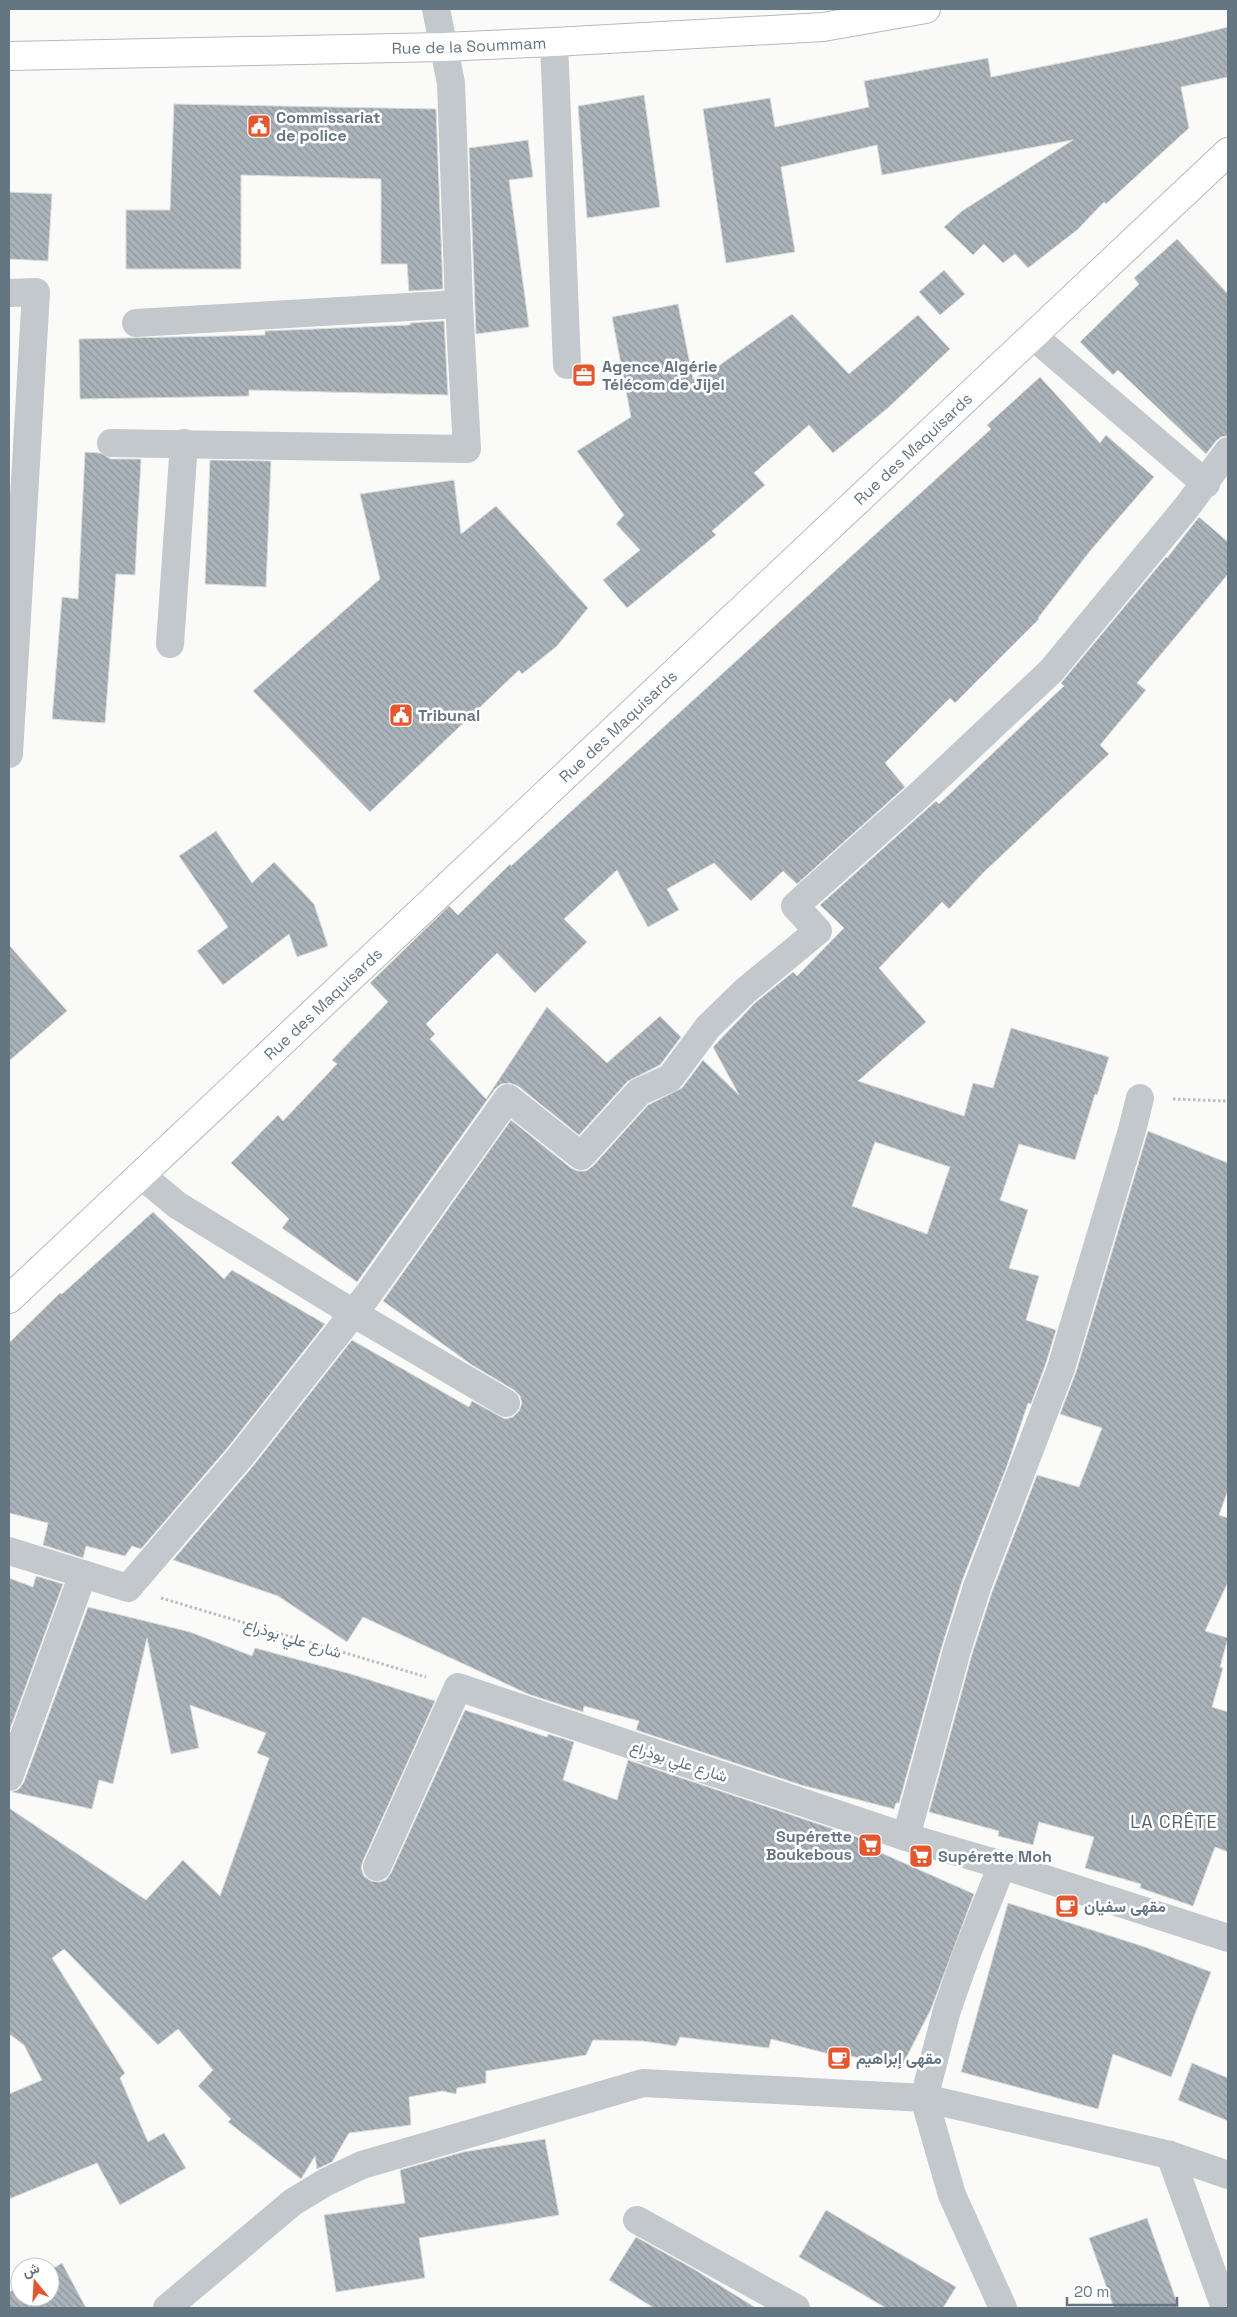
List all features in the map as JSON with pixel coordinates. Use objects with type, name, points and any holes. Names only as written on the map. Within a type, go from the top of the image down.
[{"type":"main road","name":"Rue de la Soummam","points":[[9,56],[443,47],[554,42],[823,28],[926,9]]},
{"type":"main road","name":"Rue des Maquisards","points":[[9,1299],[1228,152]]},
{"type":"street","points":[[111,443],[467,448],[459,304],[451,83],[436,9]]},
{"type":"street","points":[[554,42],[567,364]]},
{"type":"street","points":[[9,292],[36,292],[9,754]]},
{"type":"street","points":[[136,322],[459,304]]},
{"type":"street","points":[[1033,336],[1206,484]]},
{"type":"street","points":[[170,644],[184,443]]},
{"type":"street","points":[[9,1550],[128,1588],[240,1456],[353,1313],[508,1098],[581,1156],[639,1092],[670,1078],[708,1027],[745,991],[818,931],[795,906],[917,797],[1050,671],[1206,484],[1228,451]]},
{"type":"street","points":[[906,1837],[977,1588],[1061,1368],[1140,1098]]},
{"type":"street","points":[[141,1175],[177,1205],[353,1313],[506,1402]]},
{"type":"street","points":[[9,1777],[83,1574]]},
{"type":"street","points":[[377,1867],[458,1687]]},
{"type":"street","name":"شارع علي بوذراع","points":[[458,1687],[906,1837],[1002,1865],[1228,1938]]},
{"type":"street","points":[[1002,1865],[947,2010],[924,2098],[952,2195],[1003,2308]]},
{"type":"street","points":[[167,2308],[293,2202],[326,2182],[362,2166],[643,2083],[924,2098],[1170,2155],[1228,2175]]},
{"type":"street","points":[[1170,2155],[1225,2308]]},
{"type":"street","points":[[637,2220],[796,2308]]},
{"type":"path","points":[[1140,1098],[1228,1101]]},
{"type":"path","name":"شارع علي بوذراع","points":[[128,1588],[458,1687]]},
{"type":"building","points":[[1228,27],[1228,77],[1181,87],[1189,128],[1106,204],[1104,202],[1077,230],[1028,268],[1015,254],[1003,263],[984,244],[973,255],[944,227],[962,211],[1073,140],[882,175],[877,145],[781,167],[795,252],[726,263],[703,109],[770,98],[775,127],[869,107],[864,81],[988,58],[991,77],[1174,40]]},
{"type":"building","points":[[644,95],[660,207],[587,218],[578,106]]},
{"type":"building","points":[[174,104],[436,109],[443,289],[409,291],[407,264],[381,264],[381,179],[241,175],[241,269],[126,269],[126,210],[170,210]]},
{"type":"building","points":[[528,140],[533,177],[509,180],[529,327],[476,334],[469,148]]},
{"type":"building","points":[[9,192],[52,194],[48,261],[9,259]]},
{"type":"building","points":[[1177,239],[1228,294],[1228,436],[1221,437],[1216,441],[1206,454],[1118,370],[1113,375],[1080,342],[1139,284],[1134,278]]},
{"type":"building","points":[[944,270],[965,294],[940,315],[919,292]]},
{"type":"building","points":[[678,304],[693,379],[705,372],[707,374],[792,314],[849,374],[918,315],[950,349],[889,407],[833,453],[809,425],[754,473],[765,485],[712,531],[716,535],[627,608],[603,580],[640,550],[616,524],[624,515],[577,451],[631,417],[612,317]]},
{"type":"building","points":[[444,321],[448,395],[249,390],[249,396],[80,399],[79,339],[265,335],[265,331],[410,325],[410,323]]},
{"type":"building","points":[[1040,377],[1100,443],[1106,435],[1154,477],[1090,551],[1039,619],[955,703],[950,698],[885,763],[905,787],[797,884],[783,871],[751,901],[714,863],[667,889],[679,910],[648,927],[617,870],[564,919],[587,942],[535,993],[497,953],[426,1024],[435,1034],[430,1039],[486,1099],[547,1007],[607,1063],[660,1016],[681,1037],[660,1065],[628,1081],[579,1135],[518,1086],[510,1083],[501,1084],[495,1089],[357,1282],[282,1228],[289,1219],[231,1163],[278,1115],[283,1121],[337,1064],[332,1060],[388,1002],[370,983],[449,906],[458,915],[510,864],[511,866],[991,429],[987,425]]},
{"type":"building","points":[[85,452],[100,453],[111,459],[141,459],[135,575],[116,574],[105,723],[52,719],[62,597],[78,599]]},
{"type":"building","points":[[210,460],[271,461],[266,587],[205,584]]},
{"type":"building","points":[[454,480],[461,534],[496,506],[588,608],[557,646],[522,674],[519,670],[370,812],[253,691],[380,579],[360,494]]},
{"type":"building","points":[[1199,517],[1228,542],[1228,574],[1137,683],[1146,690],[1100,745],[1109,754],[983,873],[949,909],[942,902],[879,968],[926,1022],[858,1081],[964,1116],[973,1083],[993,1088],[1011,1028],[1109,1057],[1097,1095],[1095,1094],[1075,1160],[1019,1144],[1000,1200],[1028,1210],[1009,1268],[1039,1276],[1026,1320],[1056,1330],[1031,1404],[1028,1403],[1007,1466],[962,1581],[899,1803],[896,1803],[894,1809],[801,1785],[636,1730],[639,1721],[584,1706],[583,1712],[528,1694],[363,1617],[347,1642],[278,1596],[173,1560],[253,1466],[352,1340],[469,1407],[472,1401],[505,1419],[513,1417],[519,1411],[522,1403],[520,1396],[514,1390],[472,1365],[383,1301],[511,1120],[571,1168],[578,1171],[586,1171],[593,1166],[648,1105],[682,1088],[703,1060],[739,1095],[713,1047],[755,1003],[793,972],[797,976],[844,928],[820,905],[936,801],[939,804],[1064,686],[1061,683],[1167,558]],"holes":[[[875,1142],[950,1167],[927,1234],[852,1206]]]},
{"type":"building","points":[[216,831],[252,883],[274,862],[314,904],[328,946],[297,957],[289,934],[223,985],[197,951],[228,927],[179,856]]},
{"type":"building","points":[[9,945],[67,1011],[9,1061]]},
{"type":"building","points":[[1148,1131],[1228,1163],[1228,1490],[1219,1515],[1228,1518],[1228,1582],[1205,1631],[1228,1638],[1220,1667],[1223,1668],[1212,1707],[1228,1712],[1228,1852],[1215,1847],[1193,1906],[1140,1888],[1141,1884],[1085,1868],[1094,1837],[1039,1822],[1033,1845],[998,1836],[999,1831],[929,1812],[972,1654],[992,1592],[1037,1475],[1079,1487],[1102,1428],[1060,1414],[1076,1372]]},
{"type":"building","points":[[153,1212],[224,1279],[232,1270],[325,1324],[229,1446],[141,1549],[132,1546],[125,1556],[86,1546],[83,1558],[43,1545],[48,1523],[9,1513],[9,1343],[60,1293],[62,1294]]},
{"type":"building","points":[[36,1576],[63,1584],[9,1732],[9,1578],[33,1587]]},
{"type":"building","points":[[88,1607],[190,1632],[252,1656],[255,1648],[351,1674],[435,1701],[363,1861],[361,1868],[364,1876],[371,1881],[379,1882],[386,1880],[391,1873],[465,1710],[547,1737],[548,1734],[574,1742],[563,1780],[617,1800],[628,1760],[881,1845],[879,1852],[974,1894],[931,2009],[902,2066],[834,2053],[833,2055],[771,2039],[769,2048],[680,2037],[676,2046],[643,2041],[593,2040],[586,2055],[486,2071],[486,2083],[457,2088],[456,2094],[442,2091],[409,2097],[411,2125],[349,2133],[332,2162],[317,2169],[315,2156],[301,2179],[228,2122],[231,2119],[198,2086],[213,2070],[178,2029],[158,2045],[64,1949],[52,1958],[125,2073],[120,2078],[148,2142],[164,2133],[186,2168],[120,2205],[97,2163],[9,2199],[9,2094],[42,2080],[24,2045],[9,2034],[9,1808],[146,1900],[183,1860],[220,1896],[269,1758],[257,1753],[266,1733],[190,1705],[199,1748],[171,1754],[147,1638],[113,1784],[99,1780],[92,1809],[12,1792],[19,1789],[24,1782]]},
{"type":"building","points":[[1008,1903],[1145,1947],[1211,1972],[1171,2077],[1113,2054],[1098,2109],[961,2072]]},
{"type":"building","points":[[1192,2063],[1228,2078],[1228,2121],[1178,2100]]},
{"type":"building","points":[[545,2139],[559,2215],[419,2238],[425,2278],[336,2292],[324,2215],[405,2203],[400,2170],[463,2152]]},
{"type":"building","points":[[826,2210],[956,2287],[943,2308],[886,2308],[799,2257]]},
{"type":"building","points":[[1147,2218],[1179,2308],[1114,2308],[1089,2238]]},
{"type":"building","points":[[636,2237],[692,2268],[756,2308],[654,2308],[609,2280]]},
{"type":"building","points":[[62,2263],[86,2308],[9,2308],[10,2291],[10,2307],[60,2307],[60,2264]]},
{"type":"place","name":"Commissariat de police","points":[[259,126]]},
{"type":"place","name":"Agence Algérie Télécom de Jijel","points":[[584,375]]},
{"type":"place","name":"Tribunal","points":[[401,715]]},
{"type":"place","name":"Supérette Boukebous","points":[[870,1845]]},
{"type":"place","name":"Supérette Moh","points":[[921,1856]]},
{"type":"place","name":"مقهى سفيان","points":[[1067,1906]]},
{"type":"place","name":"مقهى إبراهيم","points":[[839,2058]]},
{"type":"district","name":"LA CRÊTE","points":[[1174,1822]]}]
